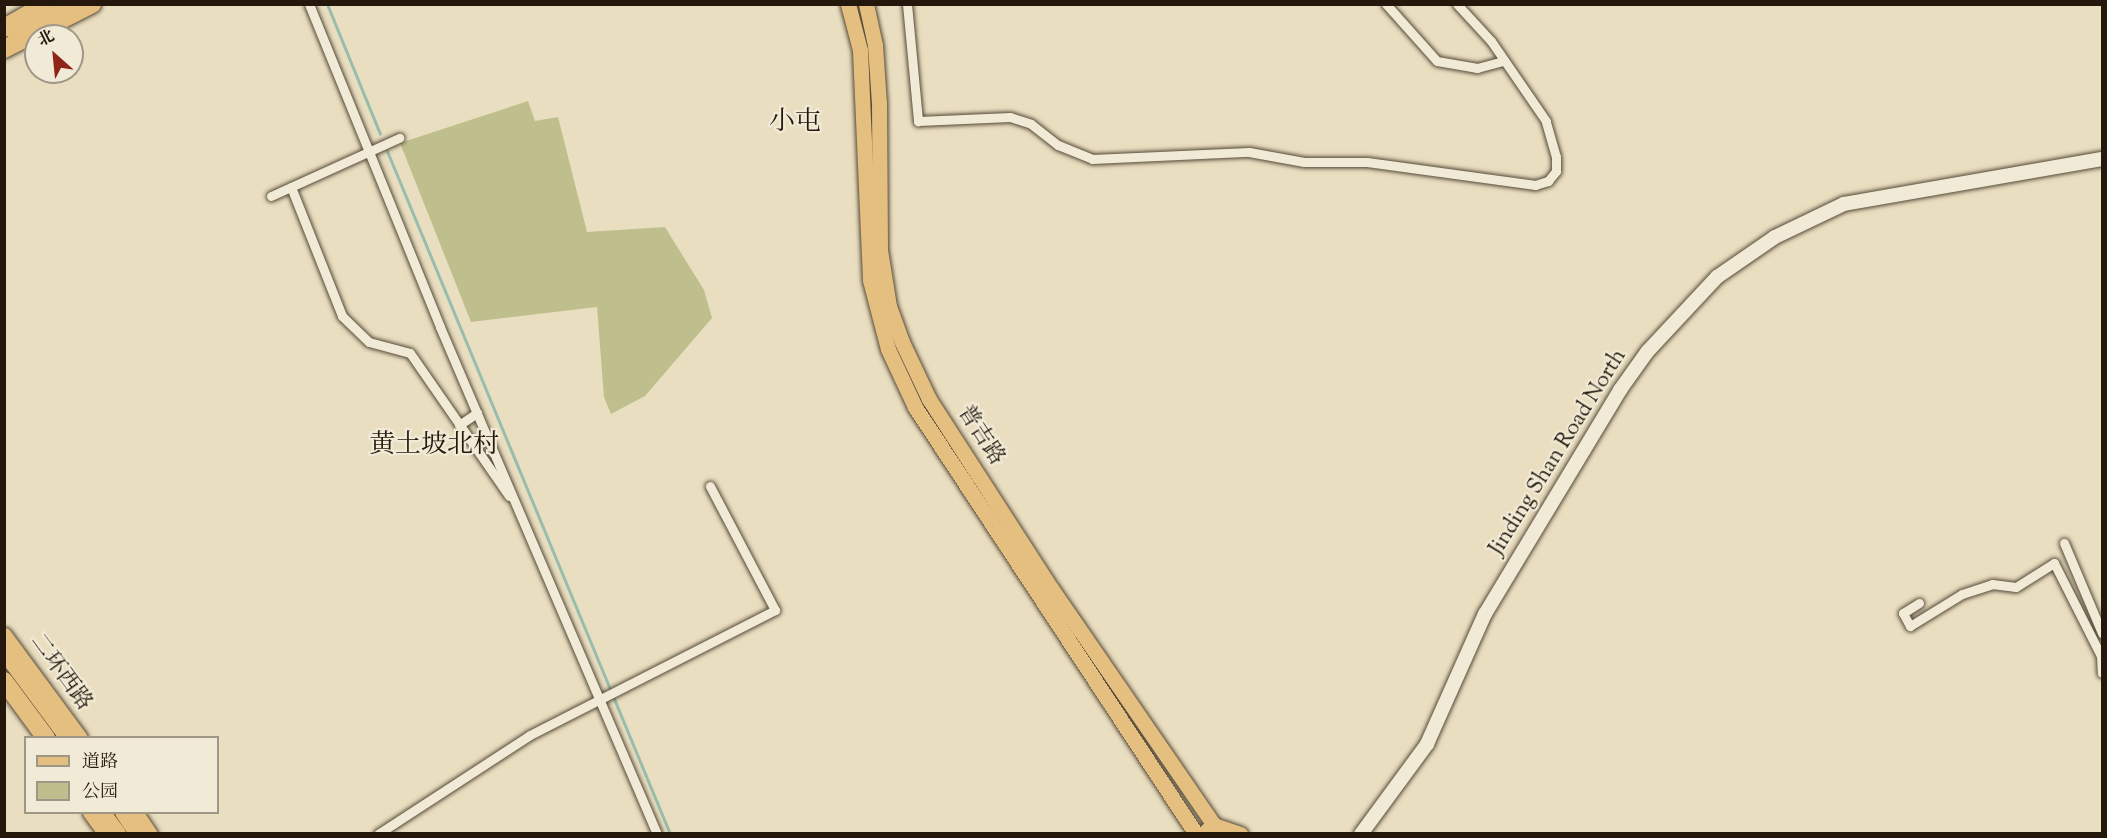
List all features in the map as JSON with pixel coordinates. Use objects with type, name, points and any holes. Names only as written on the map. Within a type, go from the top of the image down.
[{"type":"highway","points":[[4,28],[46,4]]},
{"type":"highway","points":[[4,49],[92,4]]},
{"type":"highway","points":[[4,650],[68,736]]},
{"type":"highway","points":[[4,681],[45,736]]},
{"type":"highway","points":[[102,814],[117,834]]},
{"type":"highway","points":[[125,814],[139,834]]},
{"type":"main road","points":[[4,41],[73,4]]},
{"type":"main road","name":"普吉路","points":[[848,4],[860,50],[870,280],[888,348],[915,407],[1196,834]]},
{"type":"main road","name":"普吉路","points":[[870,5],[879,103],[880,250],[889,306],[902,342],[929,399],[1212,831]]},
{"type":"main road","name":"二环西路","points":[[4,635],[79,736]]},
{"type":"main road","points":[[4,696],[34,736]]},
{"type":"main road","points":[[91,814],[106,834]]},
{"type":"main road","points":[[136,814],[150,834]]},
{"type":"main road","points":[[1212,831],[1240,834]]},
{"type":"street","points":[[309,4],[477,413],[602,698],[657,834]]},
{"type":"street","points":[[907,4],[918,121],[1010,117],[1031,124],[1058,145],[1092,159],[1249,152],[1304,162],[1367,162],[1535,185],[1548,181],[1556,171],[1554,139],[1529,91],[1504,61],[1491,40],[1459,5]]},
{"type":"street","points":[[1386,4],[1437,61],[1477,68],[1504,61]]},
{"type":"street","points":[[271,196],[399,138]]},
{"type":"street","name":"Jinding Shan Road North","points":[[1361,834],[1427,744],[1485,614],[1620,390],[1647,352],[1717,276],[1775,237],[1844,204],[2103,159]]},
{"type":"street","points":[[291,187],[342,316],[369,342],[410,353],[514,503]]},
{"type":"street","points":[[459,426],[477,413]]},
{"type":"street","points":[[378,834],[530,735],[776,610],[710,486]]},
{"type":"street","points":[[2064,543],[2103,633]]},
{"type":"street","points":[[1919,603],[1903,613],[1910,626],[1962,594],[1992,584],[2016,587],[2054,563],[2097,647],[2103,673]]},
{"type":"green space","points":[[528,101],[535,121],[558,117],[587,232],[665,227],[704,290],[712,318],[645,396],[611,414],[604,397],[597,307],[471,322],[400,143]]},
{"type":"waterway","points":[[327,4],[380,134]]},
{"type":"waterway","points":[[387,151],[670,834]]},
{"type":"district","name":"小屯","points":[[795,123]]},
{"type":"district","name":"黄土坡北村","points":[[434,446]]}]
